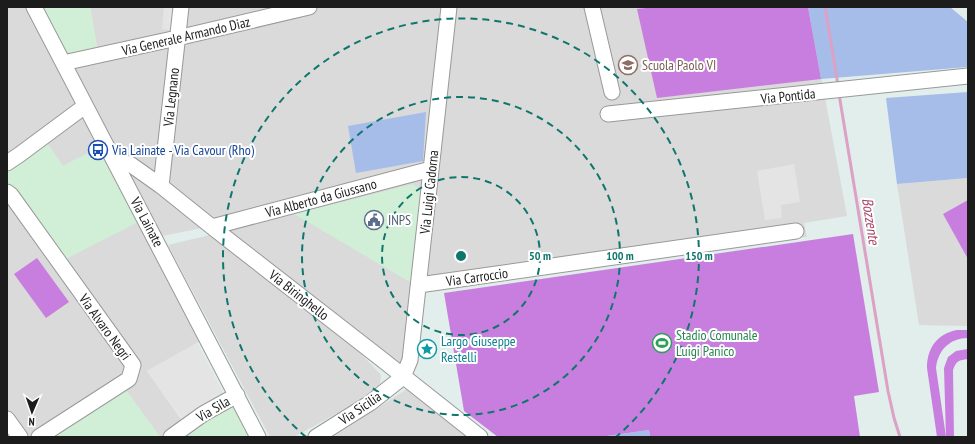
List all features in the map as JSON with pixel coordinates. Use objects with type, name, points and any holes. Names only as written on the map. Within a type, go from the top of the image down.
[{"type":"street","name":"Via Lainate","points":[[34,7],[258,437]]},
{"type":"street","name":"Via Legnano","points":[[161,186],[181,7]]},
{"type":"street","name":"Via Generale Armando Diaz","points":[[63,63],[309,7]]},
{"type":"street","name":"Via Luigi Cadorna","points":[[403,377],[410,360],[450,7]]},
{"type":"street","points":[[592,7],[612,92]]},
{"type":"street","name":"Via Pontida","points":[[608,114],[848,90],[968,76]]},
{"type":"street","points":[[7,169],[13,159],[85,106]]},
{"type":"street","name":"Via Biringhello","points":[[115,162],[130,164],[161,186],[480,437]]},
{"type":"street","name":"Via Alberto da Giussano","points":[[212,227],[431,169]]},
{"type":"street","name":"Via Alvaro Negri","points":[[7,192],[11,195],[132,365],[129,379],[39,437]]},
{"type":"street","name":"Via Carroccio","points":[[419,285],[796,231]]},
{"type":"street","name":"Via Sicilia","points":[[316,437],[370,403],[403,377]]},
{"type":"street","name":"Via Sila","points":[[171,437],[203,414],[236,395]]},
{"type":"street","points":[[7,419],[20,437]]},
{"type":"shaded area","points":[[7,7],[32,7],[102,146],[63,166],[44,139],[7,166]]},
{"type":"shaded area","points":[[36,7],[90,7],[98,53],[64,61]]},
{"type":"shaded area","points":[[90,7],[808,7],[847,216],[804,223],[807,237],[417,292],[407,377],[212,226],[157,237],[64,61],[98,53]]},
{"type":"shaded area","points":[[164,7],[173,7],[171,30],[162,29]]},
{"type":"shaded area","points":[[655,7],[808,7],[821,79],[657,98],[637,9]]},
{"type":"shaded area","points":[[808,7],[950,7],[968,22],[968,67],[821,79]]},
{"type":"shaded area","points":[[968,92],[968,178],[897,184],[886,98]]},
{"type":"shaded area","points":[[426,112],[423,161],[356,173],[348,126]]},
{"type":"shaded area","points":[[44,139],[63,166],[102,146],[142,220],[60,262],[7,188],[7,173],[20,158]]},
{"type":"shaded area","points":[[794,164],[800,202],[781,205],[782,218],[765,220],[757,171]]},
{"type":"shaded area","points":[[968,178],[968,326],[919,325],[897,184]]},
{"type":"shaded area","points":[[413,184],[421,190],[410,282],[294,214]]},
{"type":"shaded area","points":[[7,195],[142,220],[204,339],[147,371],[185,425],[168,437],[160,437],[122,385],[42,437],[7,437]]},
{"type":"shaded area","points":[[968,200],[968,259],[943,214]]},
{"type":"shaded area","name":"Stadio Comunale Luigi Panico","points":[[853,234],[879,392],[854,396],[860,437],[650,437],[649,430],[600,437],[498,437],[464,411],[444,293]]},
{"type":"shaded area","points":[[210,235],[350,342],[381,375],[380,384],[354,404],[294,437],[270,437],[168,245]]},
{"type":"shaded area","points":[[37,258],[69,302],[46,318],[14,274]]},
{"type":"shaded area","points":[[957,330],[968,330],[968,338],[956,340],[946,346],[937,362],[936,368],[946,437],[937,437],[927,361],[934,343],[944,335]]},
{"type":"shaded area","points":[[197,343],[224,394],[183,420],[147,371]]},
{"type":"shaded area","points":[[968,349],[968,359],[958,362],[953,370],[954,437],[946,437],[944,368],[948,357],[956,351]]},
{"type":"shaded area","points":[[122,385],[160,437],[42,437]]},
{"type":"shaded area","points":[[407,389],[469,437],[333,437]]},
{"type":"shaded area","points":[[235,399],[255,437],[174,437]]},
{"type":"shaded area","points":[[649,430],[650,437],[600,437]]},
{"type":"waterway","name":"Bozzente","points":[[825,7],[838,85]]},
{"type":"waterway","name":"Bozzente","points":[[839,94],[888,391],[900,437]]},
{"type":"place","name":"Scuola Paolo VI","points":[[628,65]]},
{"type":"place","name":"Via Lainate - Via Cavour (Rho)","points":[[98,150]]},
{"type":"place","name":"INPS","points":[[374,220]]},
{"type":"place","name":"Stadio Comunale Luigi Panico","points":[[662,343]]},
{"type":"place","name":"Largo Giuseppe Restelli","points":[[427,349]]}]
